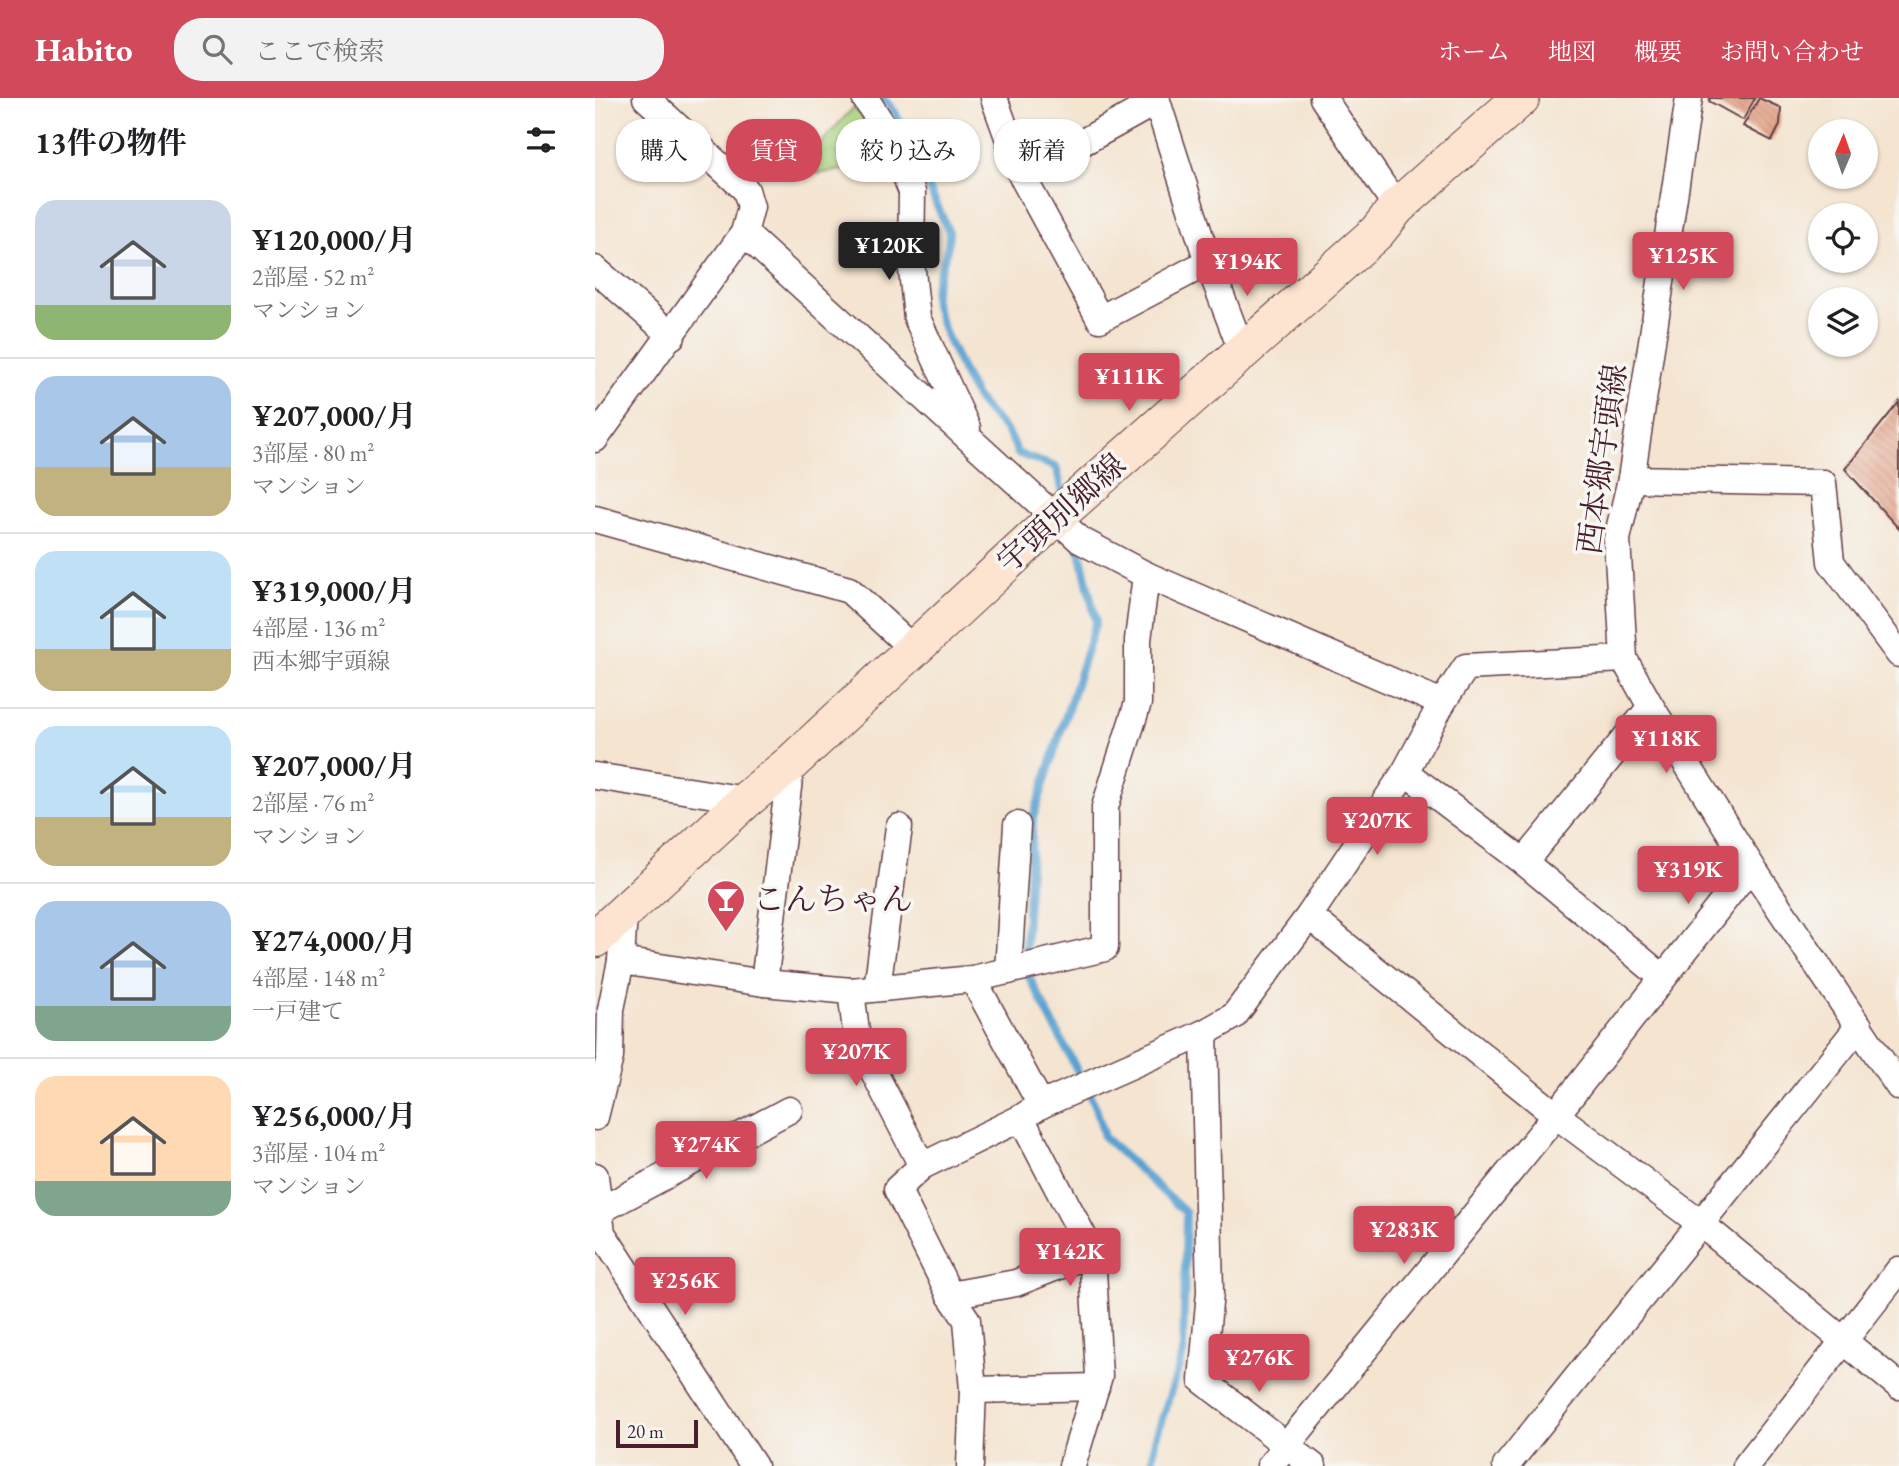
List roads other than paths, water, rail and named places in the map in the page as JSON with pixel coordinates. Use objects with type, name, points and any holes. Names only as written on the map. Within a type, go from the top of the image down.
[{"type":"street","points":[[595,439],[744,233],[751,207],[746,190],[646,98]]},
{"type":"street","points":[[994,98],[1002,119]]},
{"type":"street","points":[[1323,98],[1397,207]]},
{"type":"street","name":"宇頭別郷線","points":[[746,800],[791,763],[1055,518],[1377,232],[1397,207],[1521,98]]},
{"type":"street","name":"西本郷宇頭線","points":[[1689,98],[1631,479],[1617,539],[1625,659],[1651,707],[1751,866],[1899,1087]]},
{"type":"street","points":[[869,99],[891,138],[912,192],[911,261],[917,317],[972,439]]},
{"type":"street","points":[[1090,137],[1156,100],[1208,262],[1243,351]]},
{"type":"street","points":[[1025,182],[1100,319],[1208,262]]},
{"type":"street","points":[[744,233],[1080,540],[1146,575],[1442,703]]},
{"type":"street","points":[[595,269],[672,336]]},
{"type":"street","points":[[1631,479],[1823,483],[1831,562],[1899,654]]},
{"type":"street","points":[[595,519],[849,590],[914,650]]},
{"type":"street","points":[[608,950],[764,983],[851,990],[973,979],[1105,948],[1105,807],[1138,703],[1138,639],[1146,575]]},
{"type":"street","points":[[969,1466],[973,1390],[967,1320],[950,1295],[897,1189],[922,1166],[1031,1111],[1204,1033],[1234,1016],[1309,916],[1405,772],[1442,703],[1466,667],[1625,659]]},
{"type":"street","points":[[1524,862],[1651,707]]},
{"type":"street","points":[[764,983],[791,763]]},
{"type":"street","points":[[1405,772],[1524,862],[1663,977]]},
{"type":"street","points":[[595,776],[746,800]]},
{"type":"street","points":[[595,1117],[610,1057],[608,950],[624,913],[746,800]]},
{"type":"street","points":[[1008,971],[1017,825]]},
{"type":"street","points":[[877,988],[899,827]]},
{"type":"street","points":[[1270,1466],[1556,1115],[1751,866]]},
{"type":"street","points":[[1309,916],[1556,1115],[1700,1223],[1844,1344],[1899,1386]]},
{"type":"street","points":[[973,979],[1092,1253],[1099,1376],[1072,1466]]},
{"type":"street","points":[[851,990],[857,1038],[922,1166]]},
{"type":"street","points":[[1506,1466],[1859,1026]]},
{"type":"street","points":[[1204,1033],[1210,1292],[1202,1380],[1313,1466]]},
{"type":"street","points":[[600,1211],[789,1110]]},
{"type":"street","points":[[595,1176],[602,1233],[754,1466]]},
{"type":"street","points":[[950,1295],[1016,1283],[1092,1253]]},
{"type":"street","points":[[1746,1466],[1844,1344],[1899,1270]]},
{"type":"street","points":[[973,1390],[1096,1387]]},
{"type":"waterway","points":[[883,98],[895,112],[949,232],[934,300],[953,349],[977,398],[1006,430],[1017,453],[1056,467],[1064,498]]},
{"type":"waterway","points":[[1079,547],[1096,622],[1033,818],[1024,967],[1096,1107],[1104,1137],[1186,1213],[1183,1354],[1155,1440],[1152,1466]]},
{"type":"place","name":"こんちゃん","points":[[726,933]]}]
